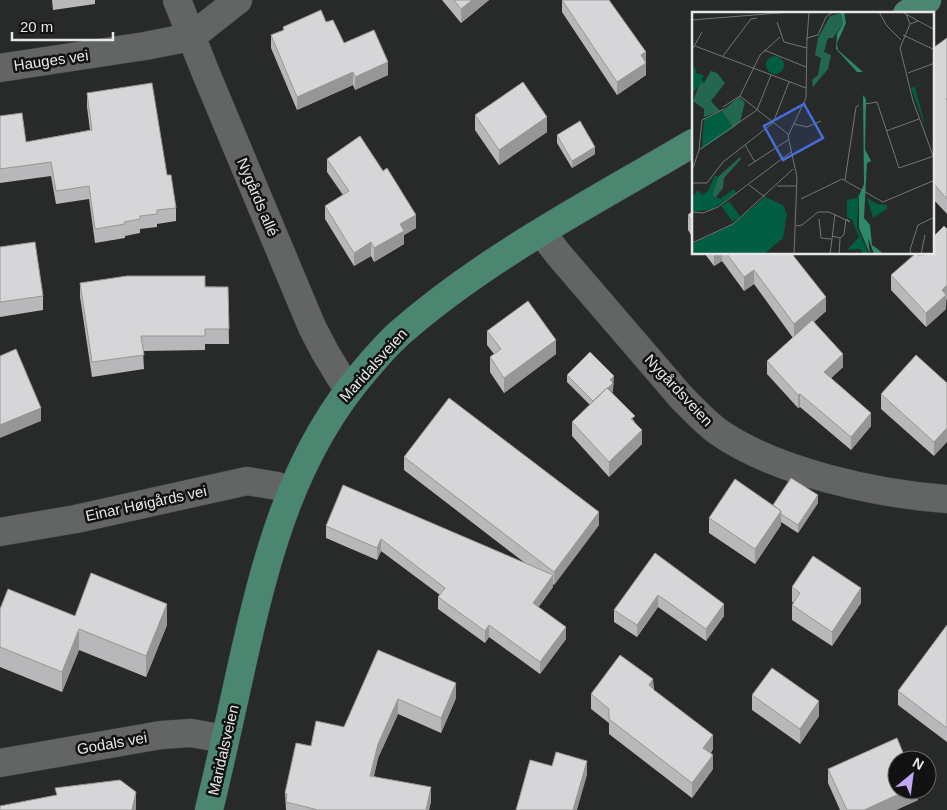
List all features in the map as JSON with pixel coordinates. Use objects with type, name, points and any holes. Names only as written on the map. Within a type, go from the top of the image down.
[{"type":"main road","points":[[910,12],[927,0]]},
{"type":"main road","name":"Maridalsveien","points":[[210,810],[258,594],[277,527],[290,491],[305,459],[326,421],[348,390],[374,359],[408,326],[483,269],[692,144]]},
{"type":"street","name":"Nygårds allé","points":[[177,0],[312,327],[348,390]]},
{"type":"street","name":"Hauges vei","points":[[0,68],[145,46],[191,37],[238,0]]},
{"type":"street","name":"Nygårdsveien","points":[[542,233],[681,396],[699,416],[718,431],[756,454],[814,474],[868,488],[947,499]]},
{"type":"street","name":"Einar Høigårds vei","points":[[0,532],[76,519],[247,481],[276,486],[290,491]]},
{"type":"street","name":"Godals vei","points":[[0,763],[161,734],[191,733],[225,739]]},
{"type":"building","points":[[454,0],[472,0],[461,9]]},
{"type":"building","points":[[562,0],[609,0],[646,52],[641,55],[646,63],[617,82]]},
{"type":"building","points":[[321,10],[326,22],[333,20],[344,43],[374,30],[388,62],[355,77],[353,72],[297,97],[271,35],[284,30],[283,27]]},
{"type":"building","points":[[947,38],[947,199],[934,184],[934,47]]},
{"type":"building","points":[[523,82],[547,117],[499,150],[475,115]]},
{"type":"building","points":[[152,83],[167,175],[171,175],[176,208],[157,210],[157,214],[140,216],[140,219],[124,222],[125,224],[95,229],[89,186],[56,191],[51,162],[0,169],[0,116],[22,113],[26,142],[92,130],[87,93]]},
{"type":"building","points":[[580,121],[595,147],[572,161],[557,135]]},
{"type":"building","points":[[360,136],[383,171],[387,168],[416,215],[400,224],[404,231],[374,248],[371,242],[354,253],[325,206],[349,191],[327,159]]},
{"type":"building","points":[[692,212],[692,221],[688,215]]},
{"type":"building","points":[[944,226],[947,229],[947,285],[942,290],[946,295],[926,313],[891,275],[914,255],[934,255],[934,236]]},
{"type":"building","points":[[35,242],[43,296],[0,302],[0,247]]},
{"type":"building","points":[[728,255],[793,255],[826,297],[794,324],[754,270],[744,277]]},
{"type":"building","points":[[127,276],[205,276],[205,287],[228,287],[229,329],[205,329],[205,336],[141,336],[144,355],[92,362],[80,283]]},
{"type":"building","points":[[528,301],[556,340],[504,378],[490,357],[501,349],[487,331]]},
{"type":"building","points":[[812,320],[843,354],[824,372],[871,413],[851,437],[800,394],[798,395],[767,361]]},
{"type":"building","points":[[16,349],[41,408],[0,425],[0,356]]},
{"type":"building","points":[[590,352],[614,376],[610,380],[613,383],[593,401],[567,375]]},
{"type":"building","points":[[916,355],[947,383],[947,428],[934,442],[881,394]]},
{"type":"building","points":[[607,388],[635,416],[631,419],[642,430],[609,462],[572,422]]},
{"type":"building","points":[[449,398],[599,512],[554,572],[404,457]]},
{"type":"building","points":[[791,478],[818,495],[798,525],[781,514],[781,511],[773,505]]},
{"type":"building","points":[[735,479],[781,511],[755,549],[709,518]]},
{"type":"building","points":[[343,485],[553,575],[533,603],[566,627],[540,662],[489,625],[485,631],[438,597],[445,588],[381,539],[377,548],[326,526]]},
{"type":"building","points":[[655,553],[724,604],[706,629],[658,595],[637,625],[614,610]]},
{"type":"building","points":[[813,556],[861,588],[832,632],[792,605],[800,593],[792,587]]},
{"type":"building","points":[[91,573],[167,604],[146,656],[79,629],[62,672],[0,647],[0,609],[8,589],[75,616]]},
{"type":"building","points":[[947,625],[947,728],[898,691]]},
{"type":"building","points":[[378,650],[456,683],[441,718],[398,699],[378,744],[370,776],[431,787],[426,810],[318,810],[286,802],[287,794],[285,793],[296,743],[311,746],[316,721],[344,727]]},
{"type":"building","points":[[620,655],[653,679],[649,685],[654,690],[713,735],[703,748],[713,755],[692,783],[609,719],[609,709],[591,694]]},
{"type":"building","points":[[772,668],[819,701],[800,729],[752,695]]},
{"type":"building","points":[[897,738],[902,750],[887,750],[887,800],[864,810],[847,810],[828,769]]},
{"type":"building","points":[[556,752],[587,761],[573,810],[516,810],[530,760],[552,766]]},
{"type":"building","points":[[120,780],[136,792],[132,810],[0,810],[0,806],[57,795],[55,788]]}]
